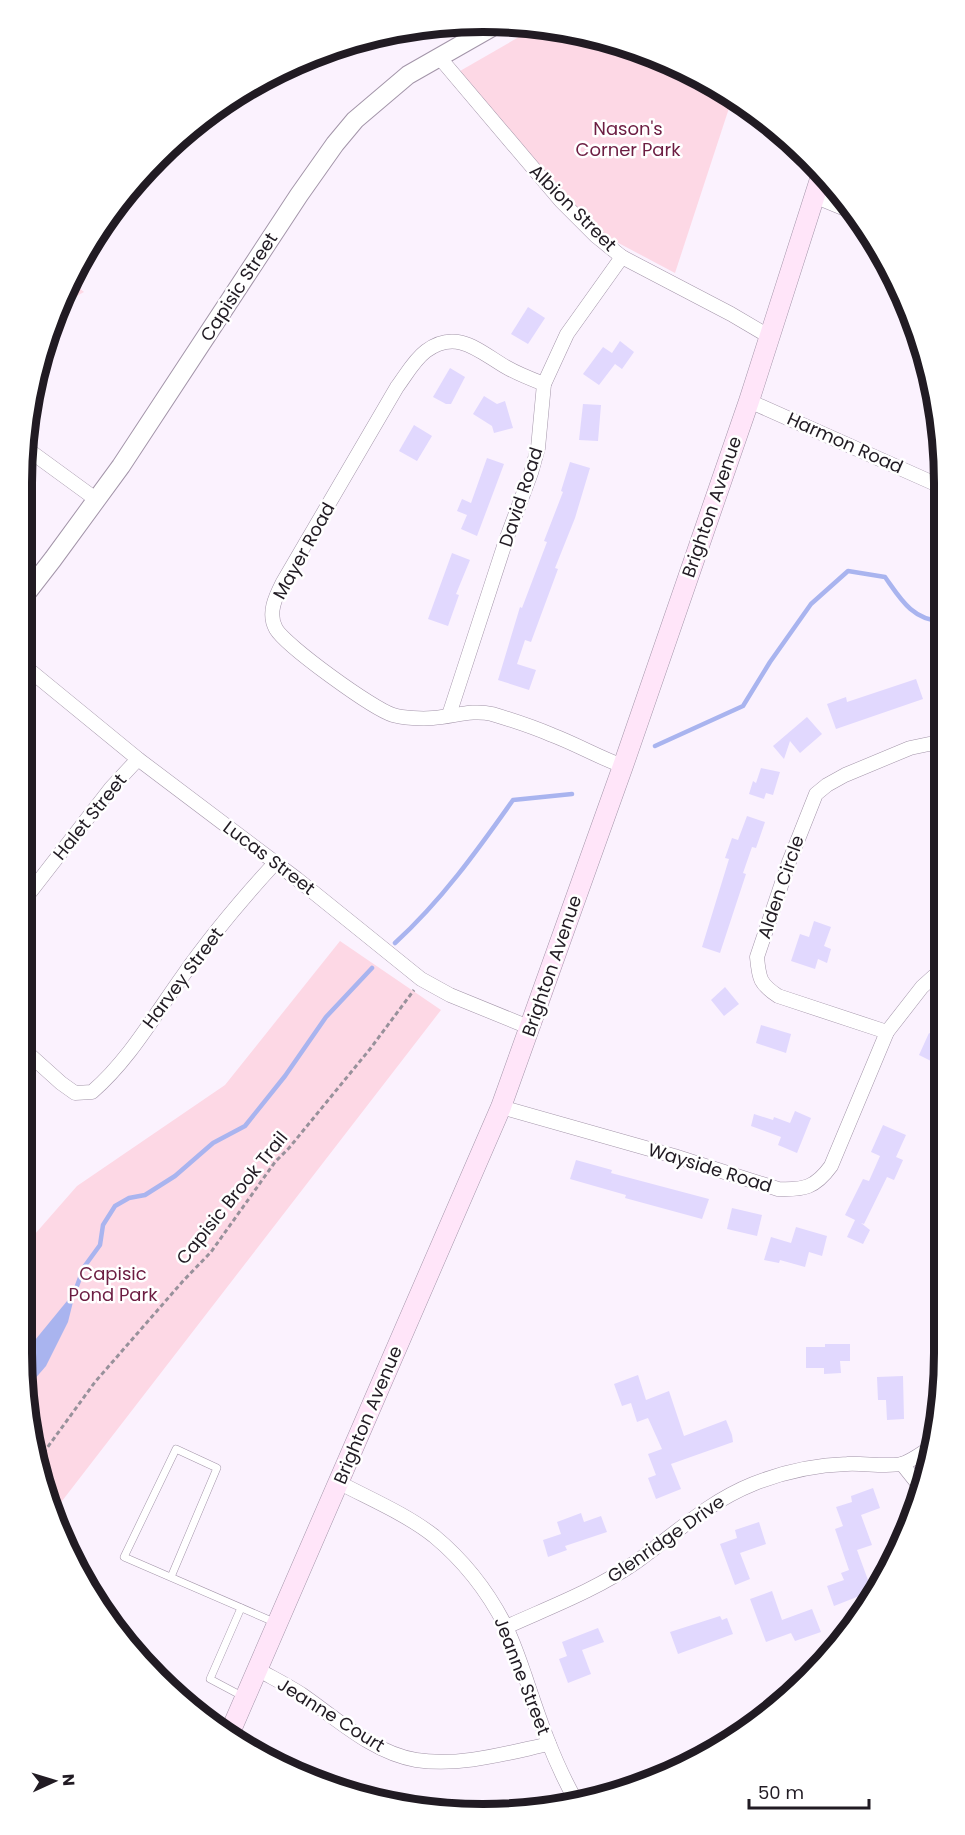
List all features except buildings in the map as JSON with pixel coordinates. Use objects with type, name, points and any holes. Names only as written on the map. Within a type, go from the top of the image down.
[{"type":"main road","name":"Brighton Avenue","points":[[232,1727],[501,1107],[531,1028],[749,401],[819,182]]},
{"type":"street","name":"Capisic Street","points":[[32,586],[97,500],[335,144],[356,120],[408,75],[483,32]]},
{"type":"street","name":"Albion Street","points":[[439,57],[561,201],[596,236],[622,257],[770,337]]},
{"type":"street","points":[[814,196],[839,206]]},
{"type":"street","name":"David Road","points":[[449,715],[506,540],[531,473],[538,448],[544,384],[567,334],[622,257]]},
{"type":"street","name":"Mayer Road","points":[[544,384],[506,367],[481,350],[463,342],[443,342],[427,351],[415,362],[397,387],[276,596],[272,612],[275,628],[286,641],[360,698],[393,715],[432,718],[471,712],[489,713],[554,735],[597,757],[623,766]]},
{"type":"street","name":"Harmon Road","points":[[749,401],[934,483]]},
{"type":"street","points":[[32,453],[97,500]]},
{"type":"street","name":"Lucas Street","points":[[32,672],[138,759],[297,879],[421,979],[450,995],[531,1028]]},
{"type":"street","name":"Alden Circle","points":[[887,1032],[778,996],[763,986],[758,971],[757,957],[789,862],[816,794],[845,775],[910,748],[934,745]]},
{"type":"street","name":"Halet Street","points":[[32,890],[111,788],[138,759]]},
{"type":"street","name":"Harvey Street","points":[[32,1057],[75,1093],[92,1092],[119,1065],[183,975],[248,893],[275,864]]},
{"type":"street","name":"Wayside Road","points":[[501,1107],[674,1156],[777,1189],[808,1187],[822,1178],[831,1166],[887,1032],[922,987],[934,976]]},
{"type":"street","points":[[915,1480],[902,1464],[922,1452]]},
{"type":"street","name":"Glenridge Drive","points":[[506,1627],[608,1580],[636,1562],[705,1509],[752,1484],[779,1474],[806,1468],[845,1464],[902,1464]]},
{"type":"street","name":"Jeanne Street","points":[[338,1482],[408,1519],[434,1536],[474,1577],[492,1601],[506,1627],[549,1744],[563,1778],[573,1794]]},
{"type":"street","name":"Jeanne Court","points":[[257,1669],[299,1693],[368,1740],[399,1756],[418,1760],[465,1760],[549,1744]]},
{"type":"lane","points":[[171,1577],[217,1468],[176,1449],[124,1557],[277,1623]]},
{"type":"lane","points":[[241,1608],[210,1679],[245,1697]]},
{"type":"path","name":"Capisic Brook Trail","points":[[43,1453],[95,1382],[211,1252],[275,1162],[370,1049],[421,979]]},
{"type":"green space","name":"Nason's Corner Park","points":[[525,33],[541,35],[627,55],[682,78],[730,106],[675,273],[609,238],[559,194],[460,71]]},
{"type":"green space","points":[[77,286],[84,292],[71,299]]},
{"type":"green space","name":"Capisic Pond Park","points":[[340,941],[441,1010],[58,1506],[40,1440],[32,1382],[32,1237],[77,1186],[225,1085]]},
{"type":"water","points":[[76,1290],[68,1322],[46,1366],[32,1382],[32,1344]]},
{"type":"waterway","points":[[655,746],[743,706],[770,662],[811,604],[848,571],[885,577],[914,612],[934,620]]},
{"type":"waterway","points":[[395,943],[443,893],[513,800],[572,794]]},
{"type":"waterway","points":[[74,1294],[84,1267],[100,1245],[103,1225],[115,1206],[129,1198],[145,1195],[175,1176],[213,1143],[245,1126],[285,1076],[326,1017],[372,968]]}]
